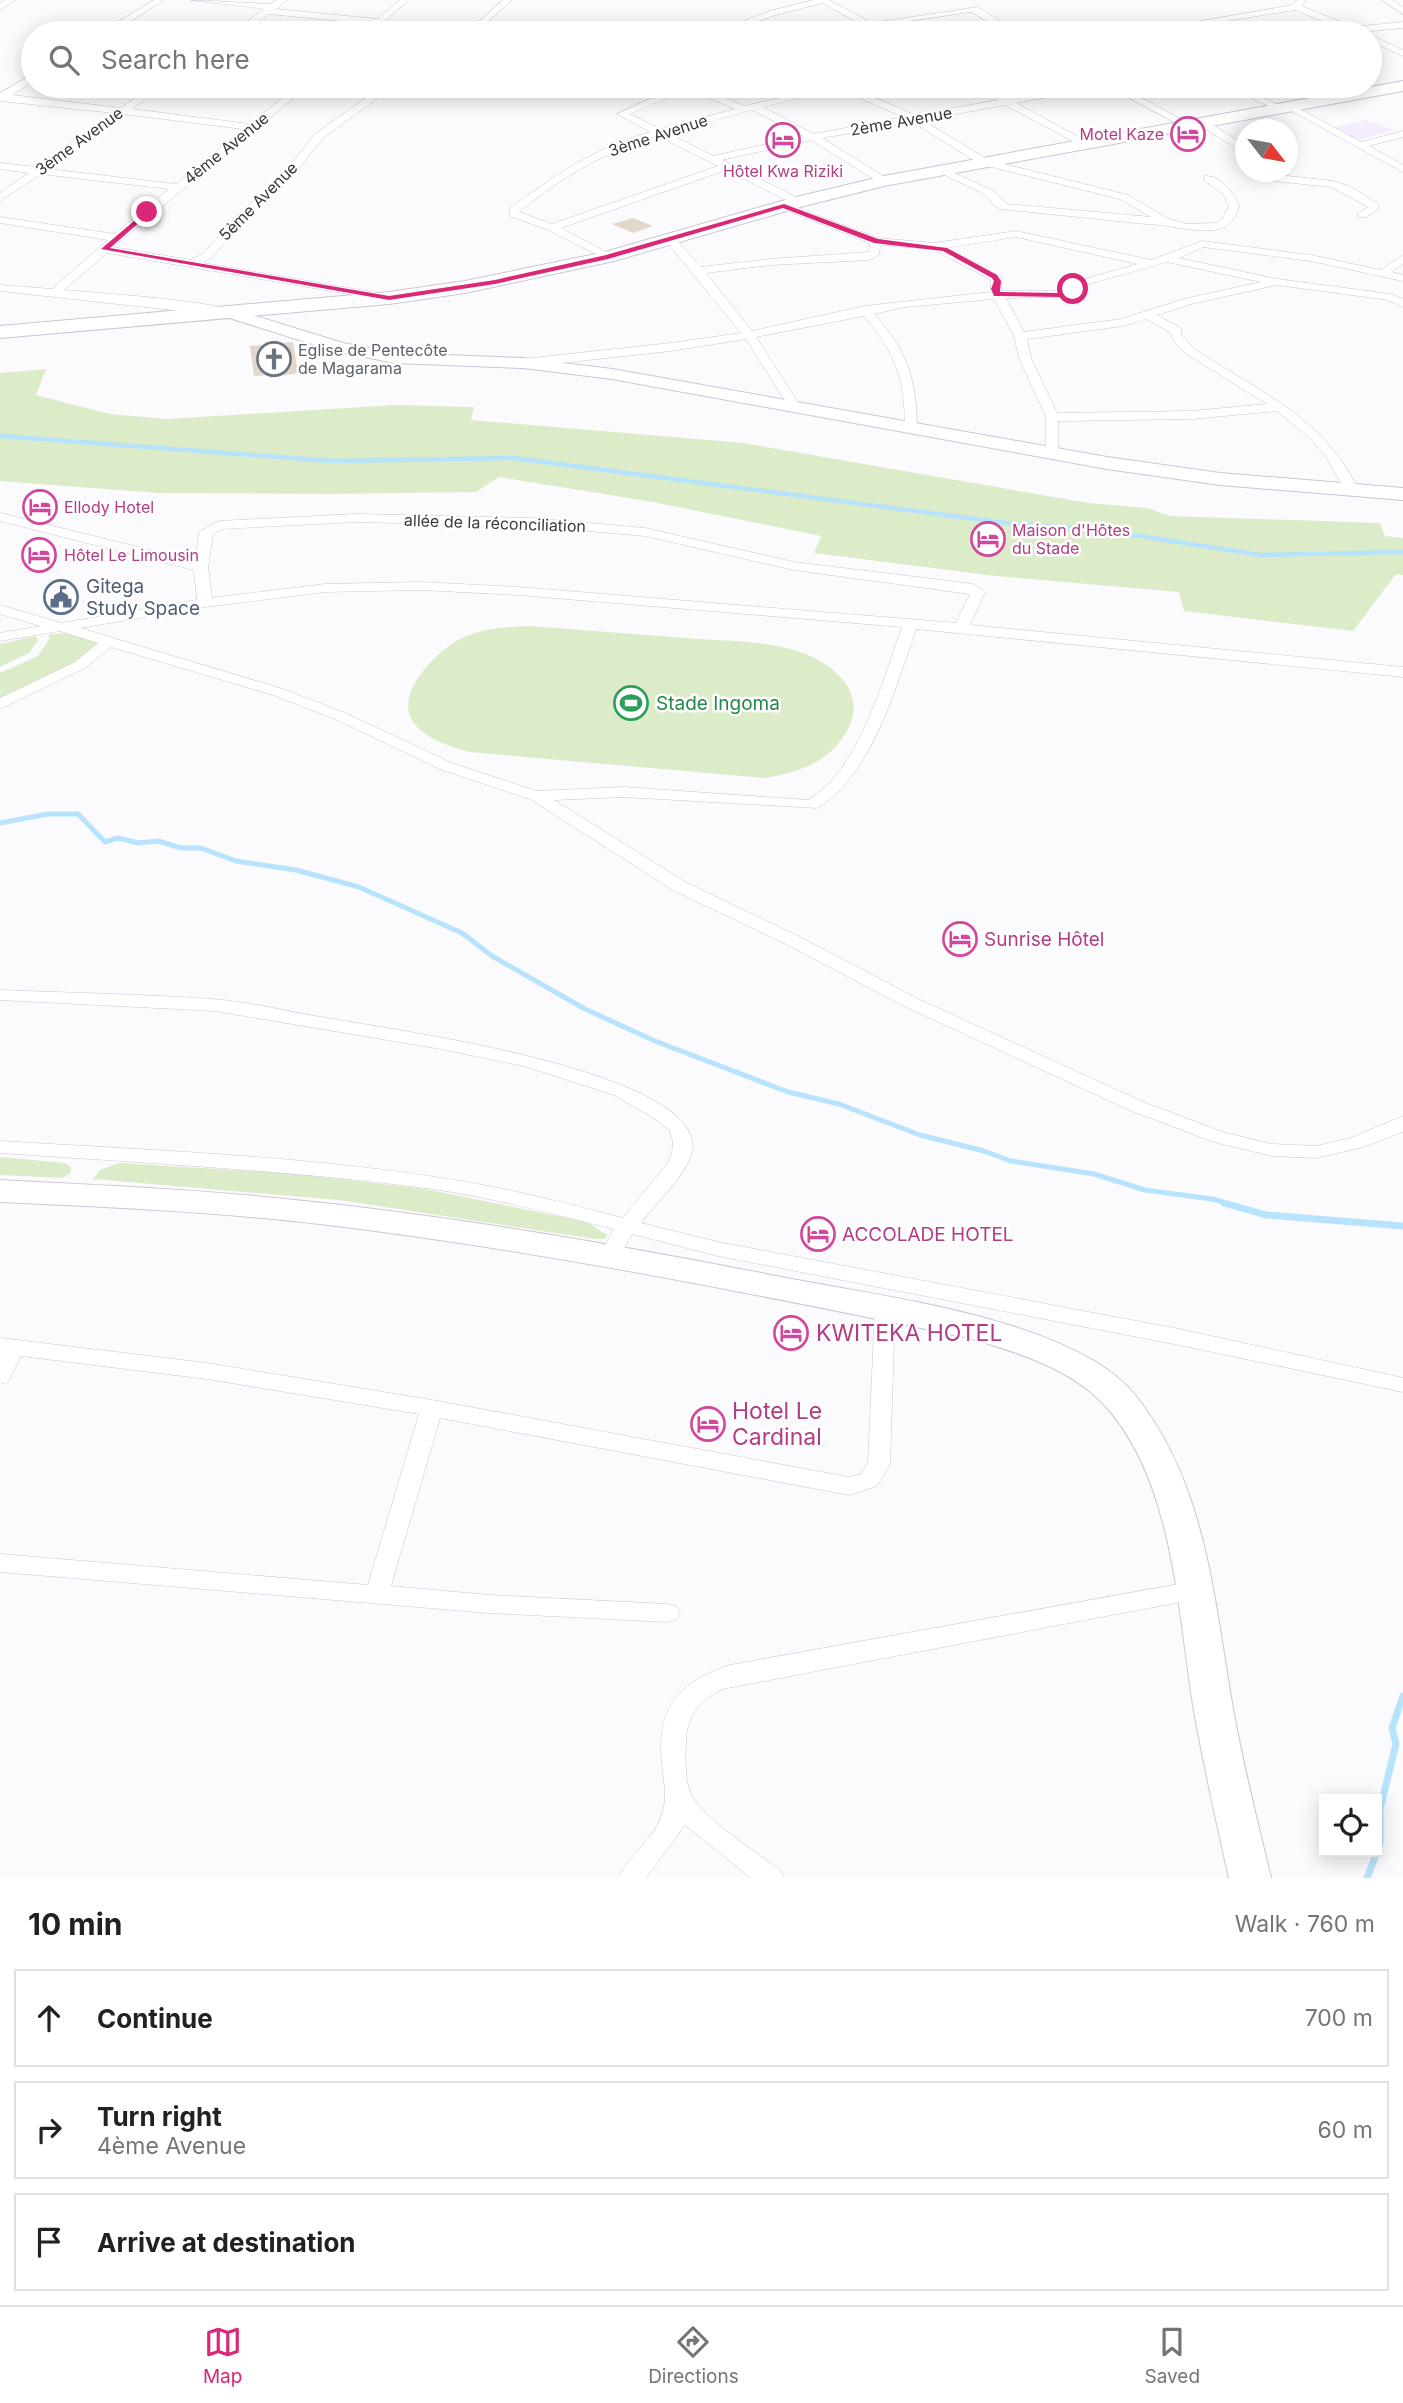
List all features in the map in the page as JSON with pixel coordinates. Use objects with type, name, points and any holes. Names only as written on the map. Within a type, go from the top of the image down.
[{"type":"main road","points":[[1382,88],[1403,86]]},
{"type":"main road","points":[[0,332],[389,298],[475,285],[608,257],[791,204],[884,181],[1324,98]]},
{"type":"main road","points":[[0,1191],[229,1204],[326,1214],[609,1256],[971,1326],[1024,1342],[1084,1369],[1121,1399],[1143,1431],[1160,1463],[1196,1591],[1215,1716],[1250,1878]]},
{"type":"street","points":[[0,7],[11,0]]},
{"type":"street","points":[[125,21],[160,0]]},
{"type":"street","points":[[195,0],[371,21]]},
{"type":"street","points":[[252,21],[284,0]]},
{"type":"street","points":[[380,21],[405,0]]},
{"type":"street","points":[[484,21],[508,0]]},
{"type":"street","points":[[748,21],[823,0],[862,21]]},
{"type":"street","points":[[1386,0],[1403,10]]},
{"type":"street","points":[[1210,21],[1299,3],[1333,21]]},
{"type":"street","points":[[895,21],[971,9],[978,10],[995,21]]},
{"type":"street","points":[[1382,28],[1403,25]]},
{"type":"street","points":[[1382,43],[1403,53]]},
{"type":"street","points":[[1,96],[21,84]]},
{"type":"street","points":[[1,96],[251,127]]},
{"type":"street","name":"3ème Avenue","points":[[0,198],[140,98]]},
{"type":"street","name":"4ème Avenue","points":[[54,293],[288,98]]},
{"type":"street","name":"5ème Avenue","points":[[193,264],[208,254],[240,217],[282,181],[319,136],[372,98]]},
{"type":"street","points":[[660,98],[622,114],[727,166],[791,204],[876,241],[934,246],[1016,234],[1150,263]]},
{"type":"street","points":[[721,98],[813,137],[884,181]]},
{"type":"street","name":"3ème Avenue","points":[[608,257],[552,228],[512,212],[551,182],[605,151],[661,132],[790,98]]},
{"type":"street","points":[[868,98],[914,118],[984,162],[1124,197],[1163,220],[1185,227],[1219,226],[1231,215],[1234,206],[1232,196],[1208,178]]},
{"type":"street","points":[[1004,98],[1084,144]]},
{"type":"street","name":"2ème Avenue","points":[[712,159],[813,137],[1026,98]]},
{"type":"street","points":[[1139,98],[1235,145]]},
{"type":"street","points":[[1261,98],[1360,145],[1403,169]]},
{"type":"street","points":[[1360,145],[1403,134]]},
{"type":"street","points":[[0,166],[178,187]]},
{"type":"street","points":[[552,228],[727,166]]},
{"type":"street","points":[[939,170],[990,193],[997,199],[998,204],[1005,207],[1146,221],[1163,220]]},
{"type":"street","points":[[1298,180],[1341,187],[1374,206],[1373,210],[1362,215]]},
{"type":"street","points":[[0,219],[118,238]]},
{"type":"street","points":[[1185,227],[1202,244]]},
{"type":"street","points":[[670,239],[738,318],[777,374],[795,407]]},
{"type":"street","points":[[698,271],[771,262],[868,257],[874,254],[876,241]]},
{"type":"street","points":[[523,363],[749,335],[865,310],[997,295],[1065,294],[1085,282],[1167,259],[1202,244],[1284,253],[1403,278]]},
{"type":"street","points":[[934,246],[994,276],[998,281],[995,289],[997,295],[1020,336],[1025,358],[1052,417],[1051,454]]},
{"type":"street","points":[[104,249],[389,298]]},
{"type":"street","points":[[1384,273],[1403,258]]},
{"type":"street","points":[[1167,259],[1277,282],[1391,297],[1403,304]]},
{"type":"street","points":[[1020,336],[1095,327],[1148,315],[1188,301],[1277,282]]},
{"type":"street","points":[[0,288],[107,299],[140,299],[226,312],[340,347],[373,354],[523,363],[612,374],[1051,454],[1220,479],[1403,494]]},
{"type":"street","points":[[1391,297],[1403,292]]},
{"type":"street","points":[[865,310],[885,332],[904,362],[911,389],[911,429]]},
{"type":"street","points":[[1148,315],[1177,331],[1175,334],[1186,349],[1278,407],[1321,442],[1337,460],[1352,491]]},
{"type":"street","points":[[738,318],[808,323]]},
{"type":"street","points":[[1052,417],[1192,415],[1278,407]]},
{"type":"street","points":[[0,517],[201,567]]},
{"type":"street","name":"allée de la réconciliation","points":[[205,603],[201,567],[206,532],[226,524],[356,518],[533,522],[645,532],[794,566],[968,587],[978,592],[961,628]]},
{"type":"street","points":[[0,637],[205,603],[325,588],[421,586],[518,591],[961,628],[1403,673]]},
{"type":"street","points":[[0,609],[111,640],[315,705],[448,767],[536,796],[679,886],[792,940],[910,1002],[1136,1105],[1221,1138],[1272,1150],[1316,1152],[1356,1143],[1394,1129],[1403,1122]]},
{"type":"street","points":[[536,796],[624,792],[811,805],[822,802],[843,777],[864,741],[910,625]]},
{"type":"street","points":[[0,705],[80,665],[111,640]]},
{"type":"street","points":[[0,995],[141,1000],[226,1007],[441,1043],[528,1061],[588,1078],[621,1091],[664,1116],[677,1127],[683,1141],[682,1154],[676,1167],[626,1227],[609,1256]]},
{"type":"street","points":[[0,1147],[275,1165],[398,1178],[513,1197],[718,1249],[1179,1337],[1399,1385]]},
{"type":"street","points":[[0,1376],[7,1347],[207,1371],[432,1408],[849,1486],[869,1480],[878,1464],[885,1309]]},
{"type":"street","points":[[377,1593],[432,1408]]},
{"type":"street","points":[[0,1563],[489,1604],[668,1613]]},
{"type":"street","points":[[631,1878],[672,1825],[679,1800],[673,1753],[676,1717],[692,1696],[716,1680],[1196,1591]]},
{"type":"street","points":[[679,1800],[705,1826],[771,1878]]},
{"type":"shaded area","points":[[1366,120],[1394,130],[1354,141],[1332,128]]},
{"type":"green space","points":[[46,369],[36,395],[110,414],[167,419],[395,405],[474,407],[471,420],[744,443],[1088,503],[1147,508],[1170,516],[1380,523],[1385,536],[1403,538],[1403,575],[1396,574],[1353,631],[1184,611],[1179,592],[996,576],[814,553],[821,536],[653,502],[499,477],[476,492],[329,494],[158,493],[0,481],[0,373]]},
{"type":"green space","name":"Stade Ingoma","points":[[529,626],[747,642],[794,650],[820,661],[842,678],[853,701],[853,715],[841,740],[823,758],[801,769],[764,778],[469,752],[435,740],[420,730],[410,716],[410,694],[415,682],[441,652],[476,632]]},
{"type":"green space","points":[[65,633],[99,643],[89,655],[0,701],[0,673],[38,656],[50,638],[48,635]]},
{"type":"green space","points":[[36,636],[38,640],[29,653],[0,667],[0,644]]},
{"type":"green space","points":[[0,1157],[65,1163],[71,1167],[71,1173],[62,1178],[0,1175]]},
{"type":"green space","points":[[119,1163],[287,1173],[425,1189],[587,1222],[607,1235],[605,1239],[595,1239],[339,1200],[93,1179],[100,1170]]},
{"type":"building","points":[[633,218],[653,226],[633,233],[612,224]]},
{"type":"building","name":"Eglise de Pentecôte de Magarama","points":[[293,342],[298,373],[269,378],[269,375],[254,376],[250,346]]},
{"type":"waterway","points":[[0,436],[333,461],[514,458],[1006,523],[1103,530],[1260,555],[1403,552]]},
{"type":"waterway","points":[[0,823],[48,814],[78,814],[105,842],[118,838],[138,843],[158,841],[181,848],[201,848],[236,861],[296,870],[359,887],[462,933],[492,956],[585,1009],[655,1041],[788,1092],[839,1104],[920,1135],[984,1151],[1011,1161],[1094,1174],[1145,1190],[1230,1204]]},
{"type":"waterway","points":[[1224,1203],[1266,1215],[1403,1226]]},
{"type":"waterway","points":[[1382,1801],[1396,1744],[1392,1728],[1403,1696]]},
{"type":"waterway","points":[[1367,1878],[1375,1857]]},
{"type":"place","name":"Motel Kaze","points":[[1188,134]]},
{"type":"place","name":"Hôtel Kwa Riziki","points":[[783,140]]},
{"type":"place","name":"Eglise de Pentecôte de Magarama","points":[[274,359]]},
{"type":"place","name":"Ellody Hotel","points":[[40,507]]},
{"type":"place","name":"Maison d'Hôtes du Stade","points":[[988,539]]},
{"type":"place","name":"Hôtel Le Limousin","points":[[39,555]]},
{"type":"place","name":"Gitega Study Space","points":[[61,597]]},
{"type":"place","name":"Stade Ingoma","points":[[631,703]]},
{"type":"place","name":"Sunrise Hôtel","points":[[960,939]]},
{"type":"place","name":"ACCOLADE HOTEL","points":[[818,1234]]},
{"type":"place","name":"KWITEKA HOTEL","points":[[791,1333]]},
{"type":"place","name":"Hotel Le Cardinal","points":[[708,1424]]},
{"type":"route","points":[[147,212],[104,249],[389,298],[495,282],[608,257],[784,206],[876,241],[944,249],[994,276],[998,281],[995,286],[997,295],[1059,295],[1073,289]]}]
